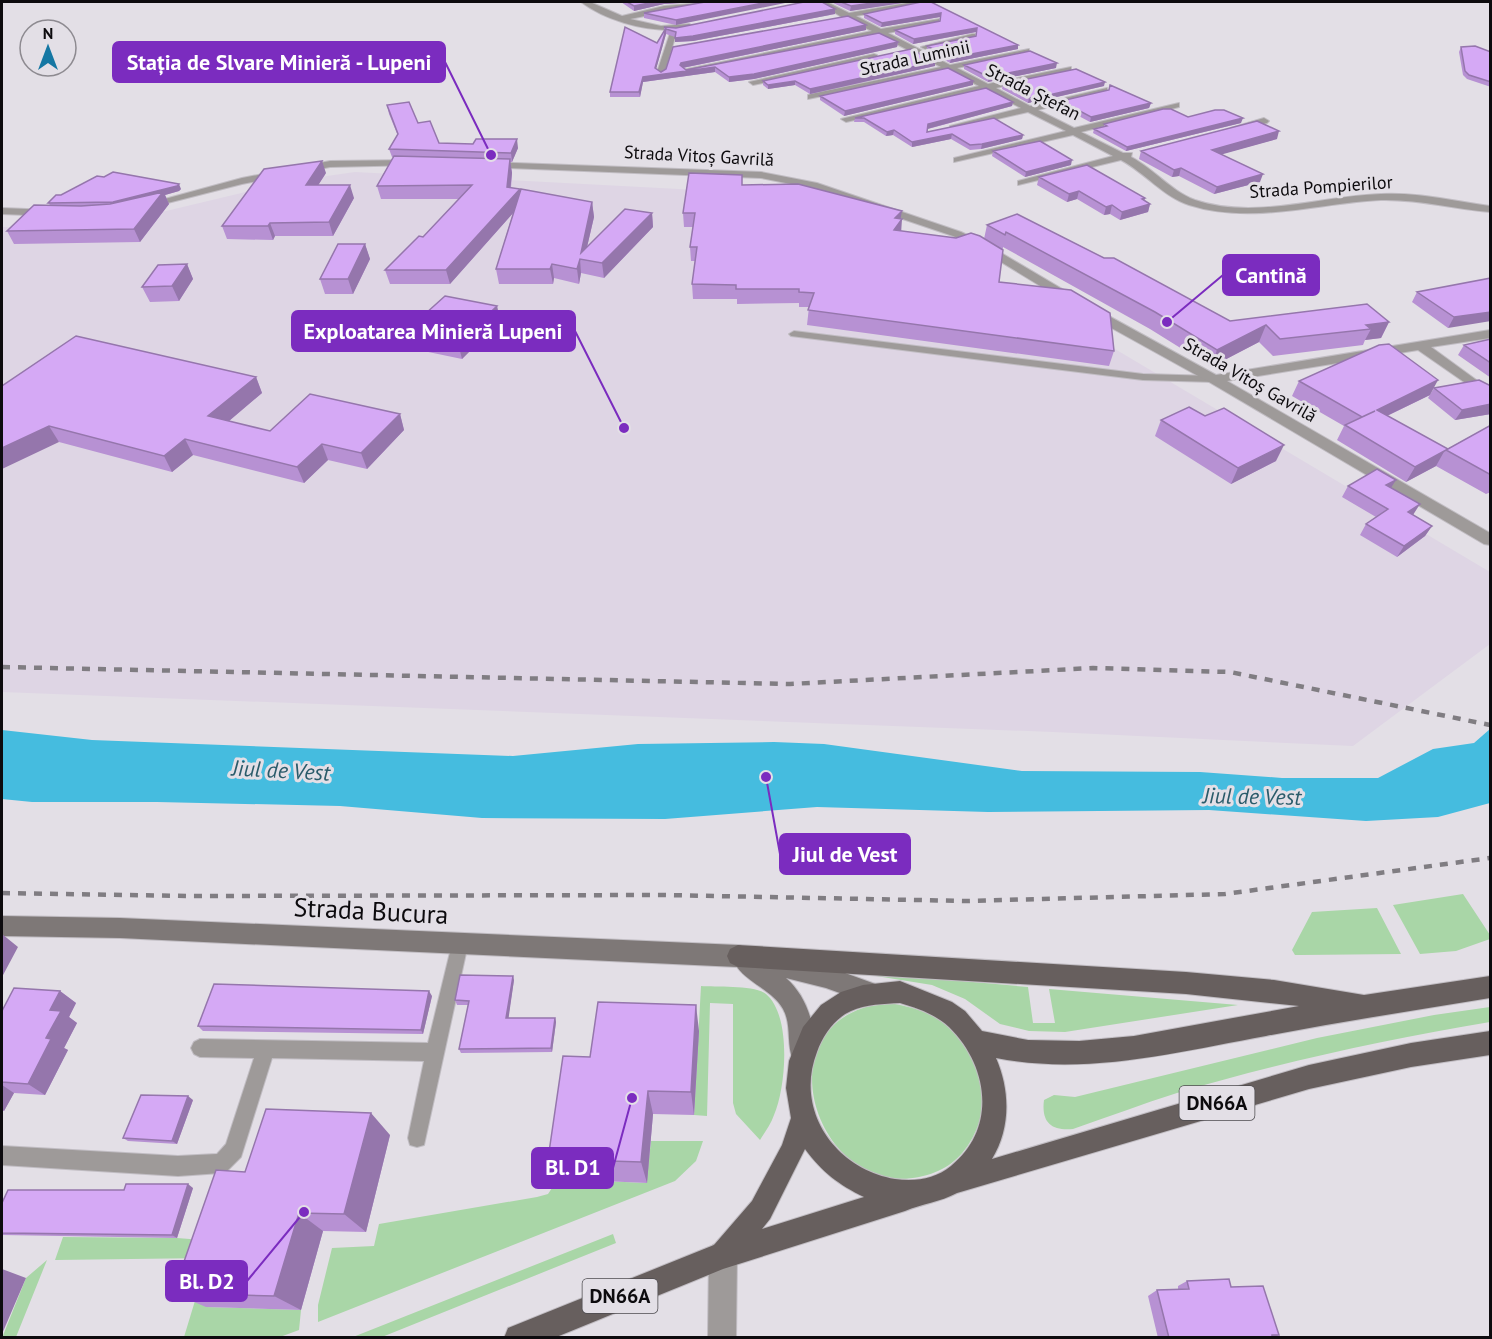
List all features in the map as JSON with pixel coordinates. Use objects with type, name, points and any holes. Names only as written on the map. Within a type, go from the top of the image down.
[{"type":"main road","name":"Strada Bucura","points":[[2,926],[120,928],[738,956],[826,977],[870,993]]},
{"type":"main road","points":[[738,956],[1174,982],[1274,991],[1364,1006]]},
{"type":"main road","points":[[738,956],[774,983],[795,1005],[802,1034],[796,1085],[803,1120],[822,1152],[850,1178],[884,1192],[918,1194],[949,1184],[974,1164],[990,1136],[996,1104],[991,1072],[977,1042],[956,1018],[929,1001],[900,992],[870,993],[841,1004],[817,1024],[801,1052]]},
{"type":"main road","points":[[977,1042],[1028,1052],[1078,1053],[1134,1048],[1364,1006],[1491,987]]},
{"type":"main road","name":"DN66A","points":[[949,1184],[1310,1077],[1411,1054],[1491,1042]]},
{"type":"main road","points":[[723,1255],[761,1210],[792,1151],[803,1120]]},
{"type":"main road","name":"DN66A","points":[[518,1338],[723,1255],[918,1194]]},
{"type":"street","points":[[587,3],[602,2]]},
{"type":"street","points":[[664,8],[679,2]]},
{"type":"street","points":[[620,19],[664,8],[710,2]]},
{"type":"street","name":"Strada Ștefan","points":[[822,2],[1122,157],[1150,173],[1169,191],[1185,200],[1212,208],[1226,209]]},
{"type":"street","points":[[838,18],[923,2]]},
{"type":"street","points":[[587,3],[641,26],[676,29],[695,25]]},
{"type":"street","points":[[686,70],[936,21]]},
{"type":"street","points":[[661,72],[676,29]]},
{"type":"street","points":[[902,51],[972,36]]},
{"type":"street","name":"Strada Luminii","points":[[811,97],[1026,51]]},
{"type":"street","points":[[753,82],[879,56]]},
{"type":"street","points":[[846,119],[1068,69]]},
{"type":"street","points":[[942,130],[1104,90]]},
{"type":"street","points":[[958,160],[1176,105]]},
{"type":"street","points":[[1220,132],[1264,121]]},
{"type":"street","points":[[1022,183],[1144,151]]},
{"type":"street","points":[[127,209],[242,181],[330,164],[430,164]]},
{"type":"street","name":"Strada Vitoș Gavrilă","points":[[476,165],[742,173],[813,185],[879,206],[982,246],[1092,312],[1214,379],[1491,540]]},
{"type":"street","name":"Strada Pompierilor","points":[[1226,209],[1382,197],[1491,209]]},
{"type":"street","points":[[2,211],[66,213]]},
{"type":"street","points":[[1214,379],[1491,334]]},
{"type":"street","points":[[1421,346],[1491,396]]},
{"type":"street","points":[[722,1338],[723,1255]]},
{"type":"lane","points":[[794,334],[1143,377],[1214,379]]},
{"type":"lane","points":[[417,1138],[460,944]]},
{"type":"lane","points":[[200,1048],[435,1052]]},
{"type":"lane","points":[[213,1185],[221,1163],[234,1150],[266,1049]]},
{"type":"lane","points":[[2,1156],[178,1166],[221,1163]]},
{"type":"shaded area","points":[[355,172],[755,193],[896,227],[1004,283],[1490,572],[1490,644],[1353,746],[1053,732],[2,692],[2,227],[75,229],[116,223],[292,181]]},
{"type":"green space","points":[[1463,894],[1490,935],[1490,939],[1456,951],[1420,954],[1393,905]]},
{"type":"green space","points":[[1377,908],[1401,954],[1295,955],[1292,950],[1312,912]]},
{"type":"green space","points":[[839,970],[1028,987],[1033,1023],[1055,1023],[1049,989],[1238,1005],[1065,1032],[1029,1031],[1000,1024],[965,999],[932,985]]},
{"type":"green space","points":[[701,986],[761,991],[774,1004],[780,1018],[784,1071],[773,1118],[760,1140],[736,1114],[733,1103],[733,1004],[710,1003],[707,1116],[694,1115]]},
{"type":"green space","points":[[890,1003],[926,1013],[945,1024],[967,1049],[980,1079],[981,1111],[970,1142],[949,1165],[919,1177],[885,1177],[856,1164],[833,1141],[818,1112],[812,1081],[817,1051],[833,1026],[863,1008]]},
{"type":"green space","points":[[1490,1007],[1490,1022],[1372,1044],[1255,1071],[1177,1093],[1073,1129],[1054,1127],[1044,1115],[1044,1100],[1054,1095],[1075,1097],[1317,1038],[1434,1015]]},
{"type":"green space","points":[[651,1141],[703,1141],[696,1161],[675,1181],[318,1322],[318,1305],[332,1248],[374,1246],[379,1224],[548,1194],[558,1179],[646,1183]]},
{"type":"green space","points":[[613,1234],[616,1243],[382,1337],[353,1337]]},
{"type":"green space","points":[[63,1237],[177,1238],[228,1242],[206,1307],[301,1310],[299,1330],[280,1337],[184,1337],[208,1258],[55,1260]]},
{"type":"green space","points":[[47,1260],[16,1337],[2,1338],[26,1278]]},
{"type":"water","points":[[1490,729],[1490,803],[1438,817],[1366,821],[1209,810],[988,812],[817,807],[665,819],[482,818],[340,806],[32,802],[2,799],[2,730],[92,740],[513,756],[638,744],[774,742],[824,744],[1022,771],[1200,772],[1282,778],[1378,778],[1433,749],[1474,743]]},
{"type":"building","points":[[627,2],[654,2],[634,6]]},
{"type":"building","points":[[705,2],[768,2],[676,20],[644,13]]},
{"type":"building","points":[[804,2],[822,2],[835,9],[693,36],[675,38],[676,32],[666,29],[655,68],[661,72],[666,69],[673,47],[848,16],[866,25],[680,65],[686,70],[879,33],[898,42],[754,74],[729,77],[715,67],[643,77],[639,92],[610,92],[625,27],[657,43],[666,28],[664,27],[676,28]]},
{"type":"building","points":[[841,2],[879,2],[851,6]]},
{"type":"building","points":[[931,2],[1018,45],[951,58],[927,46],[976,36],[977,28],[914,39],[895,30],[940,21],[941,13],[882,23],[864,14]]},
{"type":"building","points":[[1475,46],[1491,52],[1491,82],[1469,75],[1465,71],[1461,47]]},
{"type":"building","points":[[911,49],[935,62],[810,89],[795,81],[768,85],[763,81]]},
{"type":"building","points":[[1030,51],[1057,63],[989,77],[964,65]]},
{"type":"building","points":[[948,68],[973,81],[845,111],[820,96]]},
{"type":"building","points":[[1076,69],[1105,82],[1029,98],[1003,84]]},
{"type":"building","points":[[1110,85],[1151,103],[1091,117],[1061,101],[1109,90]]},
{"type":"building","points":[[986,88],[1013,102],[928,124],[927,132],[994,118],[1023,135],[970,145],[952,134],[912,142],[894,130],[887,132],[864,118],[855,118]]},
{"type":"building","points":[[409,102],[418,123],[430,121],[439,143],[473,144],[476,139],[517,139],[511,153],[389,149],[398,134],[387,105]]},
{"type":"building","points":[[1171,109],[1188,117],[1224,110],[1243,118],[1127,147],[1094,129],[1107,126],[1104,124]]},
{"type":"building","points":[[1257,121],[1279,131],[1212,150],[1263,174],[1217,187],[1181,168],[1174,170],[1141,151]]},
{"type":"building","points":[[1040,141],[1072,160],[1026,172],[993,151]]},
{"type":"building","points":[[394,156],[510,159],[507,187],[520,189],[446,270],[385,270],[419,236],[423,237],[472,185],[377,186]]},
{"type":"building","points":[[322,161],[306,185],[350,185],[329,222],[222,226],[264,169]]},
{"type":"building","points":[[1087,165],[1145,198],[1142,199],[1150,204],[1122,212],[1112,205],[1106,207],[1079,191],[1069,194],[1039,177]]},
{"type":"building","points":[[113,172],[179,184],[113,202],[48,203],[56,195],[61,195],[97,176],[104,177]]},
{"type":"building","points":[[689,173],[742,175],[742,185],[798,184],[902,211],[895,218],[902,219],[894,230],[956,238],[971,233],[980,236],[1003,250],[999,282],[1071,290],[1110,313],[1114,351],[808,310],[814,293],[799,292],[799,289],[736,289],[736,285],[692,284],[697,247],[690,247],[695,213],[683,213]]},
{"type":"building","points":[[521,189],[592,202],[581,253],[625,209],[652,213],[602,263],[580,259],[577,269],[552,264],[550,269],[496,269]]},
{"type":"building","points":[[163,192],[134,229],[7,231],[34,205],[110,204]]},
{"type":"building","points":[[1017,214],[1104,258],[1114,258],[1230,321],[1367,304],[1389,322],[1366,325],[1371,329],[1280,339],[1266,325],[1217,350],[1155,312],[1006,232],[1005,235],[987,225]]},
{"type":"building","points":[[338,244],[365,244],[348,279],[320,279]]},
{"type":"building","points":[[187,264],[172,286],[142,287],[158,265]]},
{"type":"building","points":[[1491,278],[1491,312],[1454,317],[1417,292]]},
{"type":"building","points":[[445,296],[497,306],[458,343],[405,332]]},
{"type":"building","points":[[76,336],[256,377],[208,416],[270,431],[310,394],[400,414],[361,453],[322,444],[297,467],[185,439],[164,456],[49,426],[2,448],[2,386]]},
{"type":"building","points":[[1491,339],[1491,363],[1464,345]]},
{"type":"building","points":[[1389,344],[1438,380],[1377,410],[1448,449],[1415,467],[1345,425],[1375,411],[1362,417],[1299,381],[1379,345]]},
{"type":"building","points":[[1479,380],[1491,386],[1491,404],[1462,410],[1434,388]]},
{"type":"building","points":[[1189,407],[1205,416],[1224,408],[1284,445],[1238,468],[1161,420]]},
{"type":"building","points":[[1491,425],[1491,475],[1446,450]]},
{"type":"building","points":[[1377,469],[1396,480],[1386,485],[1420,504],[1408,512],[1432,526],[1404,546],[1366,524],[1388,509],[1348,486]]},
{"type":"building","points":[[460,975],[513,976],[506,1018],[555,1018],[551,1048],[459,1049],[469,1001],[455,1000]]},
{"type":"building","points":[[214,984],[429,991],[421,1030],[198,1026]]},
{"type":"building","points":[[14,988],[60,991],[50,1010],[61,1011],[46,1038],[51,1039],[28,1084],[2,1082],[2,1011]]},
{"type":"building","points":[[598,1002],[696,1005],[691,1092],[648,1091],[641,1162],[548,1159],[563,1056],[590,1057]]},
{"type":"building","points":[[141,1095],[188,1096],[172,1141],[123,1138]]},
{"type":"building","points":[[266,1109],[371,1113],[344,1214],[299,1213],[274,1296],[173,1293],[216,1170],[245,1172]]},
{"type":"building","points":[[126,1184],[188,1184],[172,1235],[2,1233],[2,1203],[8,1190],[124,1190]]},
{"type":"building","points":[[1229,1279],[1231,1287],[1263,1286],[1279,1335],[1272,1335],[1272,1338],[1169,1338],[1157,1290],[1189,1289],[1187,1281]]},
{"type":"railway","points":[[2,667],[790,684],[1093,668],[1230,672],[1490,725]]},
{"type":"railway","points":[[2,893],[191,896],[665,895],[966,901],[1225,894],[1490,858]]},
{"type":"place","name":"Stația de Slvare Minieră - Lupeni","points":[[491,155]]},
{"type":"place","name":"Cantină","points":[[1167,322]]},
{"type":"place","name":"Exploatarea Minieră Lupeni","points":[[624,428]]},
{"type":"place","name":"Jiul de Vest","points":[[766,777]]},
{"type":"place","name":"Bl. D1","points":[[632,1098]]},
{"type":"place","name":"Bl. D2","points":[[304,1212]]}]
